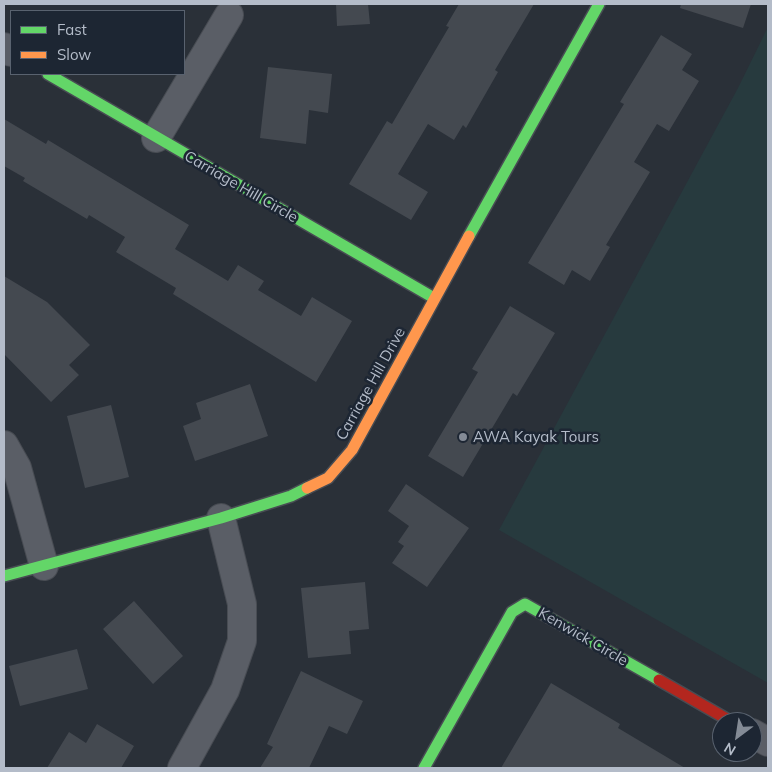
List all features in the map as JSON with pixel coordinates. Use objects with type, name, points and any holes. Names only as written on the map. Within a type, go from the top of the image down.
[{"type":"street","name":"Carriage Hill Drive","points":[[4,576],[221,518],[291,496],[328,478],[352,450],[434,298],[599,4]]},
{"type":"street","points":[[156,138],[229,15]]},
{"type":"street","name":"Carriage Hill Circle","points":[[50,75],[434,298]]},
{"type":"street","points":[[4,445],[17,468],[44,566]]},
{"type":"street","points":[[182,768],[225,690],[242,641],[242,604],[221,518]]},
{"type":"street","name":"Kenwick Circle","points":[[424,768],[512,612],[525,604],[714,712]]},
{"type":"green space","points":[[768,27],[768,683],[499,530],[738,88]]},
{"type":"building","points":[[336,4],[368,4],[370,24],[337,26]]},
{"type":"building","points":[[459,4],[534,4],[495,70],[498,72],[466,128],[463,125],[454,140],[428,124],[398,174],[428,192],[411,220],[349,184],[387,121],[392,124],[449,27],[446,26]]},
{"type":"building","points":[[681,4],[751,4],[743,28],[680,8]]},
{"type":"building","points":[[661,35],[692,54],[682,70],[699,81],[669,131],[657,124],[634,162],[650,172],[606,245],[610,247],[590,281],[572,270],[564,285],[528,263],[624,104],[620,102]]},
{"type":"building","points":[[268,67],[332,74],[328,113],[309,110],[306,144],[260,138]]},
{"type":"building","points":[[4,119],[46,144],[48,140],[189,225],[175,249],[228,281],[238,265],[264,281],[258,290],[301,316],[312,297],[352,321],[316,382],[173,294],[176,288],[116,252],[125,237],[89,215],[87,219],[23,181],[25,178],[4,166]]},
{"type":"building","points":[[4,276],[47,302],[90,345],[69,365],[79,375],[51,402],[4,354]]},
{"type":"building","points":[[510,306],[555,333],[517,396],[513,393],[463,477],[428,456],[478,372],[472,369]]},
{"type":"building","points":[[250,384],[268,436],[195,461],[183,426],[201,419],[196,403]]},
{"type":"building","points":[[111,405],[129,477],[85,488],[67,416]]},
{"type":"building","points":[[406,484],[469,528],[427,587],[392,563],[404,546],[398,542],[409,526],[388,511]]},
{"type":"building","points":[[365,582],[369,629],[349,631],[351,654],[308,658],[301,588]]},
{"type":"building","points":[[134,601],[183,656],[153,684],[103,629]]},
{"type":"building","points":[[77,649],[88,689],[20,706],[9,666]]},
{"type":"building","points":[[301,671],[363,701],[347,734],[329,726],[309,768],[260,768],[273,747],[267,744]]},
{"type":"building","points":[[551,683],[620,724],[618,728],[685,768],[501,768]]},
{"type":"building","points":[[97,724],[134,746],[121,768],[47,768],[69,732],[86,743]]},
{"type":"traffic: fast","points":[[469,236],[599,4]]},
{"type":"traffic: fast","points":[[50,75],[434,298]]},
{"type":"traffic: fast","points":[[4,576],[221,518],[291,496],[307,488]]},
{"type":"traffic: fast","points":[[424,768],[512,612],[525,604],[659,680]]},
{"type":"traffic: slow","points":[[307,488],[328,478],[352,450],[469,236]]},
{"type":"traffic: jam","points":[[659,680],[715,712]]},
{"type":"place","name":"AWA Kayak Tours","points":[[463,437]]}]
